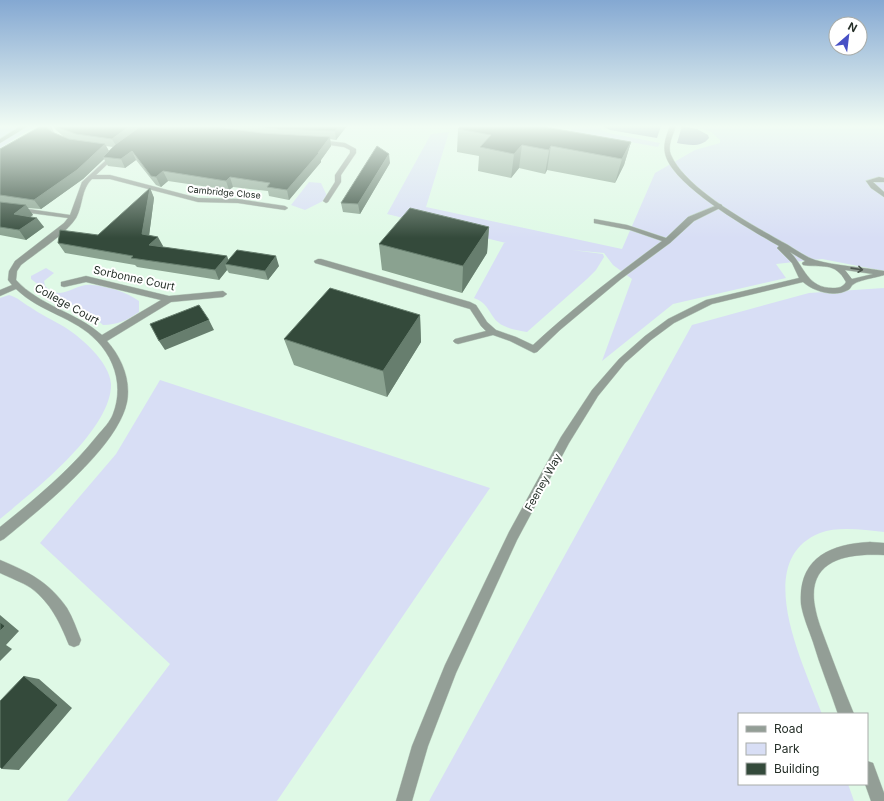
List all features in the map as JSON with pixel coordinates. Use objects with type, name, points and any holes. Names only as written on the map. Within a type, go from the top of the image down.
[{"type":"street","points":[[0,293],[16,286],[12,280],[13,271],[18,263],[60,232],[73,217],[84,184],[104,163]]},
{"type":"street","points":[[326,201],[338,182],[338,175],[346,163]]},
{"type":"street","points":[[671,163],[687,181],[720,206],[775,241],[813,262],[884,274]]},
{"type":"street","name":"Cambridge Close","points":[[91,177],[110,177],[198,200],[238,201],[285,208]]},
{"type":"street","points":[[884,180],[879,179],[869,181],[873,187],[884,195]]},
{"type":"street","points":[[318,261],[467,304],[473,307],[484,324],[493,332],[513,339],[534,350],[557,328],[618,277],[667,241],[691,219],[720,206]]},
{"type":"street","points":[[0,207],[73,217]]},
{"type":"street","points":[[597,221],[621,225],[647,232],[667,241]]},
{"type":"street","points":[[775,241],[802,274],[814,286],[826,290],[836,291],[845,289],[849,286],[850,282],[884,274]]},
{"type":"street","name":"Feeney Way","points":[[404,801],[420,746],[453,662],[513,536],[566,440],[595,393],[622,360],[671,321],[709,302],[802,274],[804,263],[813,262]]},
{"type":"street","points":[[830,265],[845,273],[850,282]]},
{"type":"street","name":"Sorbonne Court","points":[[64,284],[86,279],[169,299],[223,294]]},
{"type":"street","name":"College Court","points":[[0,535],[66,480],[81,464],[118,416],[123,398],[122,376],[112,352],[102,339],[87,327],[25,294],[16,286]]},
{"type":"street","points":[[102,339],[169,299]]},
{"type":"street","points":[[458,341],[493,332]]},
{"type":"street","points":[[846,713],[818,640],[808,603],[808,588],[816,567],[832,554],[853,548],[864,547],[884,549]]},
{"type":"street","points":[[0,566],[35,583],[47,594],[64,614],[74,640]]},
{"type":"street","points":[[868,772],[878,801]]},
{"type":"green space","points":[[415,163],[439,163],[426,207],[622,249],[655,173],[672,163],[884,163],[884,271],[822,259],[776,264],[786,278],[673,304],[602,361],[632,279],[613,265],[604,253],[572,250],[603,254],[604,257],[596,270],[587,279],[527,332],[509,328],[501,324],[494,318],[484,304],[474,298],[504,243],[506,243],[387,214]]},
{"type":"green space","points":[[309,182],[321,183],[327,196],[323,201],[305,210],[291,205]]},
{"type":"green space","points":[[46,268],[54,273],[44,281],[45,286],[51,291],[63,293],[86,285],[110,288],[123,292],[139,301],[139,312],[122,322],[103,325],[88,312],[52,295],[31,279],[31,276]]},
{"type":"green space","points":[[884,288],[884,532],[843,529],[820,533],[799,547],[788,566],[785,590],[788,616],[795,643],[822,713],[738,713],[738,785],[848,785],[854,801],[429,801],[692,325],[809,293]]},
{"type":"green space","points":[[9,295],[76,335],[99,358],[105,367],[111,384],[108,402],[99,421],[85,440],[50,477],[0,519],[0,298]]},
{"type":"green space","points":[[160,380],[490,488],[277,801],[67,801],[170,664],[40,543],[116,454]]},
{"type":"building","points":[[0,163],[84,163],[34,200],[0,195]]},
{"type":"building","points":[[141,163],[310,163],[287,190],[267,187],[270,183],[230,177],[226,181],[163,171],[156,177],[151,176]]},
{"type":"building","points":[[366,163],[383,163],[358,204],[341,203]]},
{"type":"building","points":[[150,188],[142,234],[158,237],[149,245],[227,256],[215,270],[131,258],[133,256],[58,243],[60,230],[98,235]]},
{"type":"building","points":[[0,202],[26,205],[14,214],[37,218],[19,230],[0,227]]},
{"type":"building","points":[[410,208],[489,227],[463,266],[379,244]]},
{"type":"building","points":[[237,250],[276,256],[265,271],[225,264]]},
{"type":"building","points":[[330,288],[420,315],[383,371],[284,339]]},
{"type":"building","points":[[199,305],[209,320],[159,341],[150,324]]},
{"type":"building","points":[[0,622],[5,626],[0,631]]},
{"type":"building","points":[[24,676],[58,705],[2,769],[0,767],[0,701]]}]
